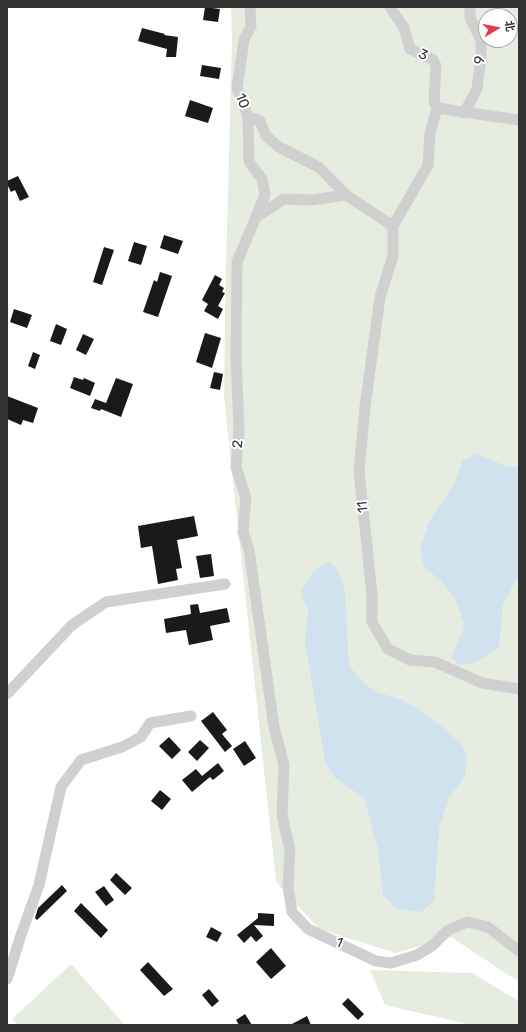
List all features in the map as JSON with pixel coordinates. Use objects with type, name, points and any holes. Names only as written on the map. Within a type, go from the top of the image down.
[{"type":"street","name":"10","points":[[250,7],[251,26],[244,40],[237,88],[248,117],[260,121],[266,136],[279,147],[320,168],[346,195],[393,226]]},
{"type":"street","name":"3","points":[[390,7],[404,28],[410,49],[433,60],[436,66],[434,101],[437,108]]},
{"type":"street","name":"9","points":[[464,113],[477,89],[481,57],[481,40],[470,18],[470,7]]},
{"type":"street","points":[[393,226],[428,165],[430,133],[437,108],[519,120]]},
{"type":"street","name":"2","points":[[248,117],[249,162],[262,179],[265,195],[237,262],[236,357],[239,431],[236,467],[246,498],[243,532],[250,550],[274,727],[284,765]]},
{"type":"street","points":[[256,217],[284,199],[311,200],[346,195]]},
{"type":"street","name":"11","points":[[393,226],[393,256],[380,297],[364,408],[359,471],[372,594],[372,622],[388,649],[410,660],[435,662],[482,683],[519,689]]},
{"type":"street","points":[[7,694],[72,625],[106,602],[225,584]]},
{"type":"street","points":[[7,979],[39,885],[61,787],[81,760],[122,747],[141,737],[150,723],[192,716]]},
{"type":"street","name":"1","points":[[284,765],[282,815],[290,850],[288,886],[292,912],[308,929],[376,961],[390,963],[417,955],[432,946],[448,930],[468,922],[488,927],[519,951]]},
{"type":"shaded area","points":[[231,7],[519,7],[519,982],[451,937],[396,953],[319,929],[276,882],[224,397],[232,42]]},
{"type":"shaded area","points":[[71,964],[125,1025],[19,1025],[12,1019]]},
{"type":"shaded area","points":[[370,970],[472,973],[519,1001],[519,1025],[472,1025],[385,1005]]},
{"type":"water","points":[[477,454],[505,466],[519,467],[519,574],[503,605],[499,647],[475,663],[459,665],[451,657],[463,631],[464,623],[455,598],[440,580],[424,567],[420,550],[429,522],[455,483],[462,461]]},
{"type":"water","points":[[329,562],[338,570],[345,591],[349,666],[365,684],[376,692],[400,699],[416,708],[441,726],[461,744],[467,757],[465,776],[448,799],[439,830],[434,901],[421,912],[397,909],[383,895],[378,849],[364,798],[334,777],[325,760],[305,642],[308,608],[302,598],[301,590],[315,570]]},
{"type":"building","points":[[205,7],[220,9],[218,22],[203,20]]},
{"type":"building","points":[[142,28],[165,34],[164,35],[178,37],[176,57],[166,57],[167,49],[138,41]]},
{"type":"building","points":[[202,65],[221,68],[219,79],[200,76]]},
{"type":"building","points":[[190,100],[213,108],[208,123],[185,116]]},
{"type":"building","points":[[18,176],[29,197],[20,201],[15,190],[11,192],[7,184],[7,181]]},
{"type":"building","points":[[164,235],[183,241],[178,254],[160,248]]},
{"type":"building","points":[[134,242],[147,246],[141,265],[128,261]]},
{"type":"building","points":[[104,247],[114,250],[102,285],[93,282]]},
{"type":"building","points":[[160,272],[172,276],[158,317],[143,312],[154,280],[157,282]]},
{"type":"building","points":[[215,275],[222,279],[219,285],[224,288],[222,292],[225,293],[218,306],[223,309],[218,319],[204,311],[208,304],[202,300]]},
{"type":"building","points":[[14,309],[32,315],[27,328],[10,322]]},
{"type":"building","points":[[56,324],[67,329],[61,345],[50,341]]},
{"type":"building","points":[[205,333],[221,338],[212,368],[196,362]]},
{"type":"building","points":[[83,334],[94,339],[86,355],[76,350]]},
{"type":"building","points":[[33,352],[40,355],[35,369],[28,366]]},
{"type":"building","points":[[214,372],[223,374],[220,390],[210,388]]},
{"type":"building","points":[[74,377],[83,380],[84,378],[95,383],[90,396],[70,388]]},
{"type":"building","points":[[116,378],[133,384],[121,417],[101,409],[100,411],[91,408],[95,399],[106,403]]},
{"type":"building","points":[[7,396],[38,408],[33,423],[23,420],[21,425],[7,419]]},
{"type":"building","points":[[194,516],[198,536],[177,540],[182,568],[176,569],[178,580],[158,584],[152,546],[141,548],[138,526]]},
{"type":"building","points":[[211,554],[214,576],[200,578],[196,556]]},
{"type":"building","points":[[198,604],[200,613],[227,608],[230,622],[210,626],[213,640],[189,645],[186,630],[166,633],[164,619],[191,614],[190,605]]},
{"type":"building","points":[[213,712],[227,730],[222,734],[232,746],[225,752],[201,721]]},
{"type":"building","points":[[169,737],[181,750],[172,759],[159,746]]},
{"type":"building","points":[[200,740],[209,748],[197,761],[188,752]]},
{"type":"building","points":[[245,741],[256,758],[244,766],[233,749]]},
{"type":"building","points":[[218,763],[224,771],[213,780],[210,777],[192,792],[182,780],[196,769],[202,776]]},
{"type":"building","points":[[160,790],[171,799],[162,810],[151,801]]},
{"type":"building","points":[[116,873],[132,888],[125,895],[110,880]]},
{"type":"building","points":[[62,885],[67,891],[37,920],[35,918],[38,908]]},
{"type":"building","points":[[104,886],[114,900],[106,906],[95,892]]},
{"type":"building","points":[[81,903],[108,930],[101,938],[74,911]]},
{"type":"building","points":[[258,913],[274,914],[274,926],[254,925],[263,936],[256,942],[251,936],[244,943],[237,935],[258,918]]},
{"type":"building","points":[[211,927],[222,933],[217,942],[206,937]]},
{"type":"building","points":[[271,948],[286,966],[271,979],[256,962]]},
{"type":"building","points":[[148,962],[173,989],[164,996],[140,970]]},
{"type":"building","points":[[209,989],[219,1001],[212,1007],[202,995]]},
{"type":"building","points":[[348,998],[364,1014],[358,1020],[342,1004]]},
{"type":"building","points":[[245,1014],[252,1025],[239,1025],[236,1020]]},
{"type":"building","points":[[307,1016],[311,1025],[290,1025]]}]
